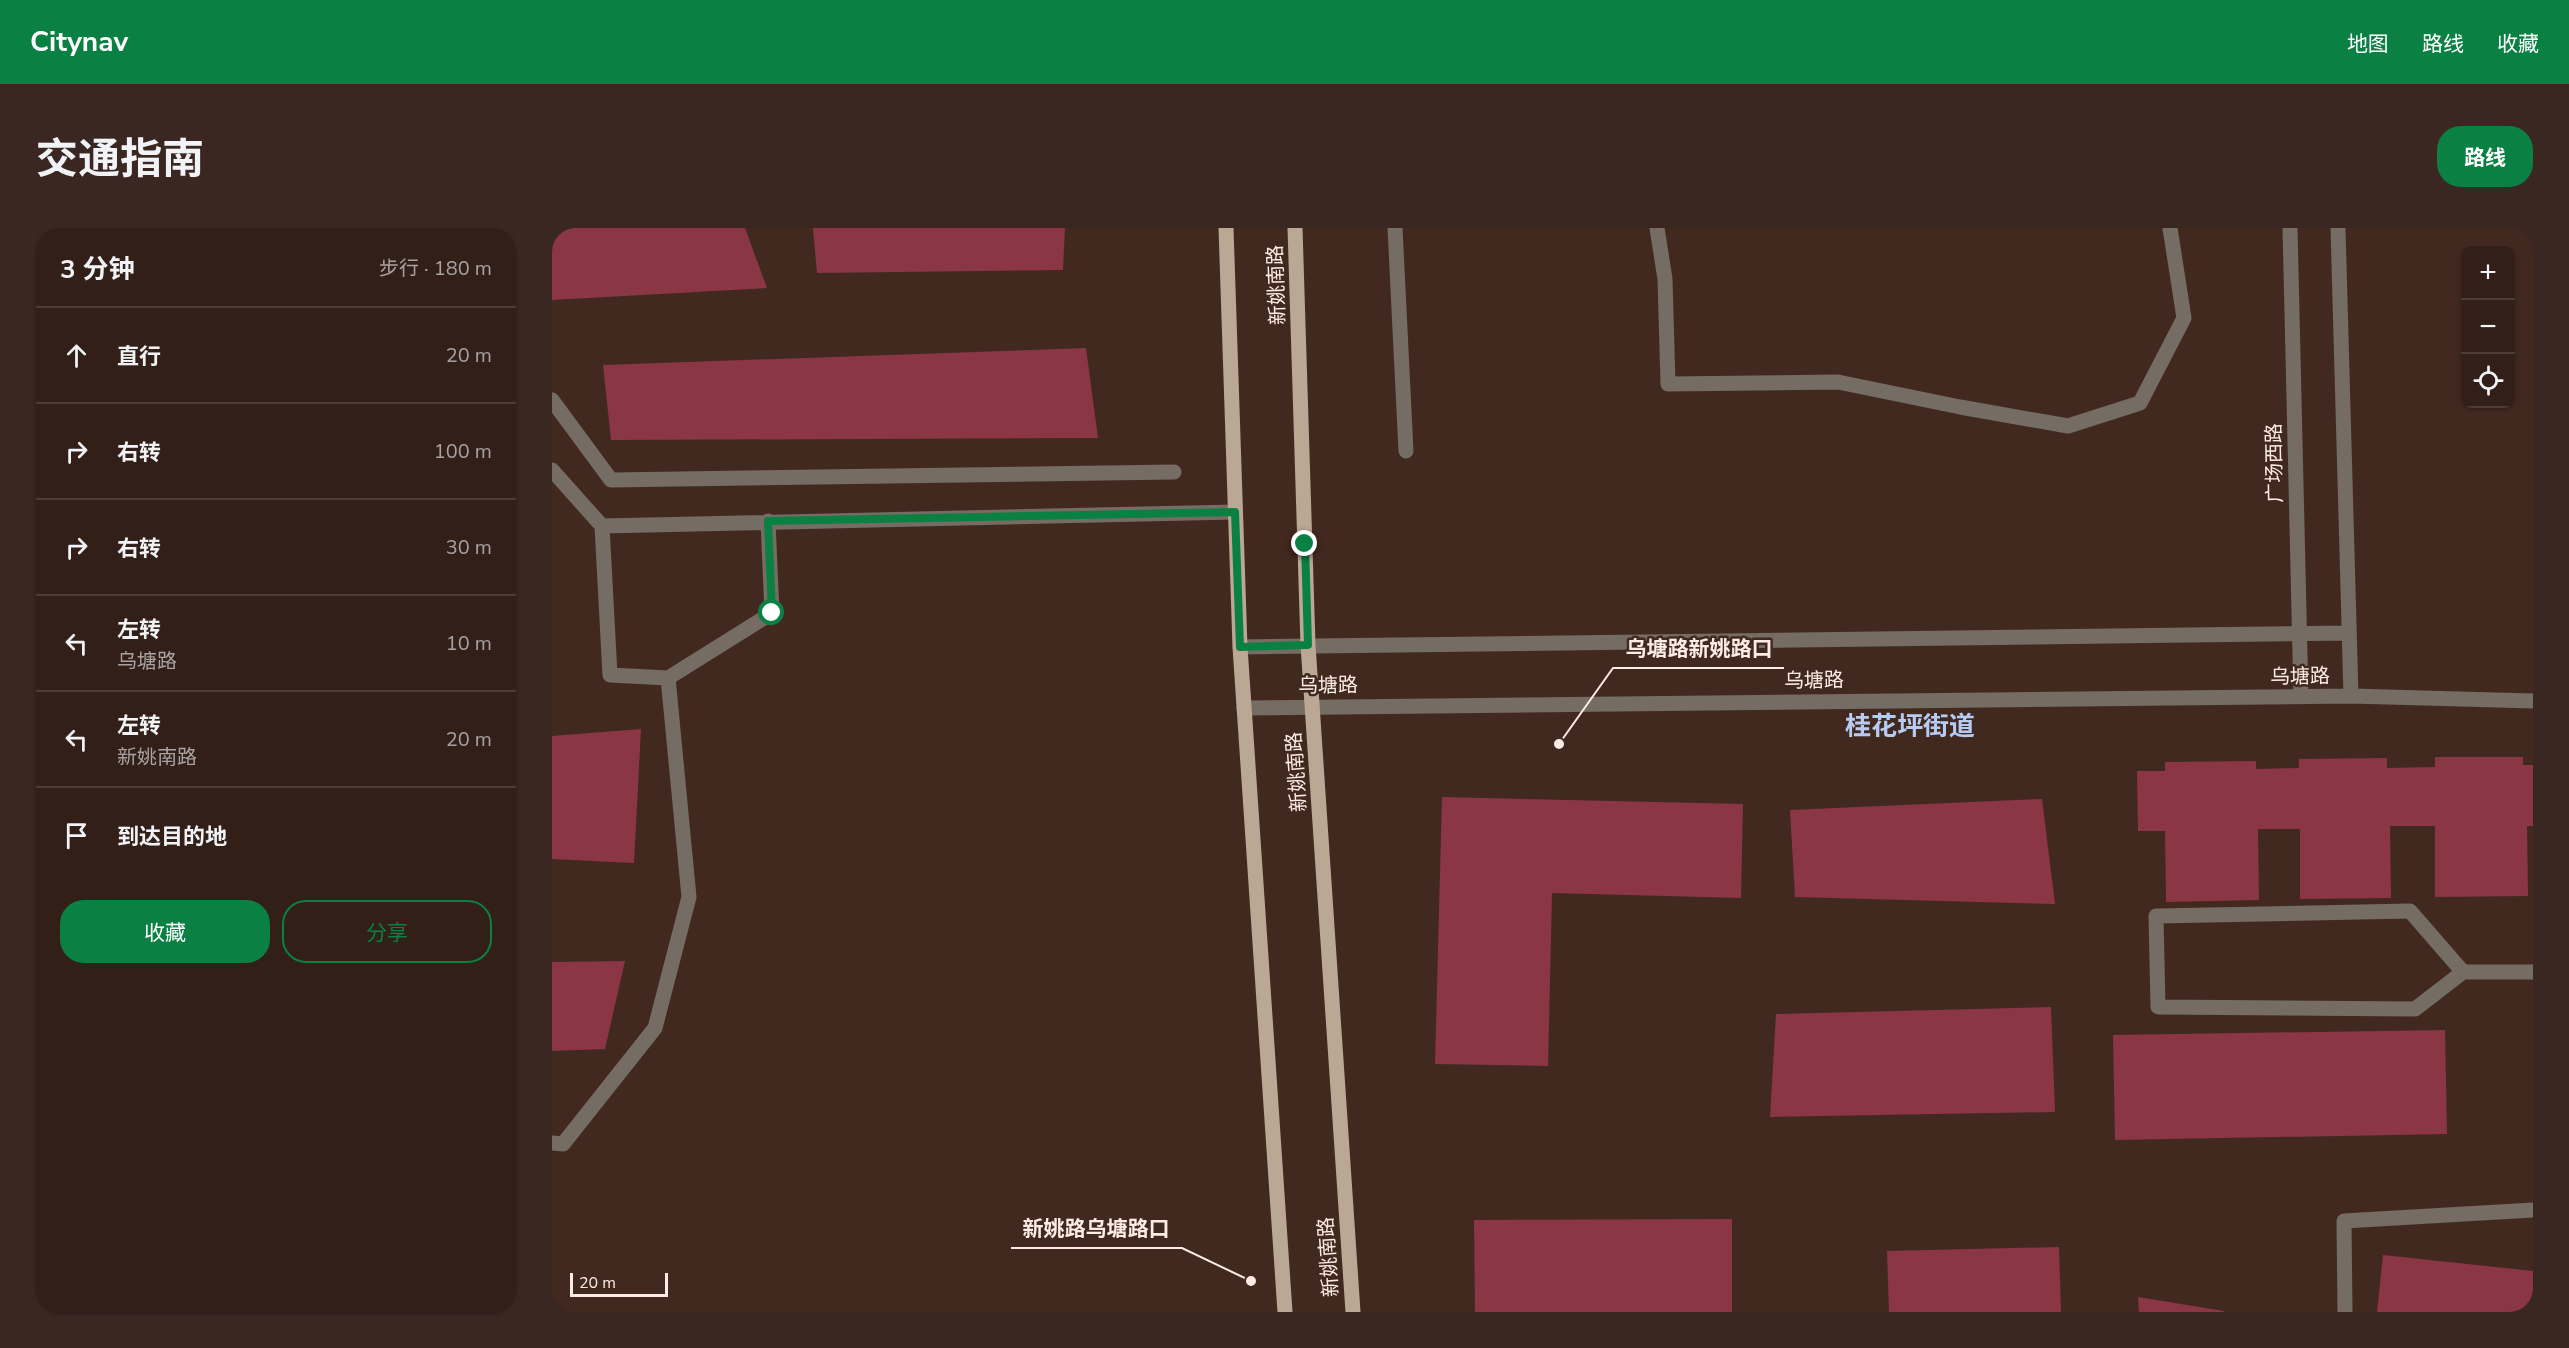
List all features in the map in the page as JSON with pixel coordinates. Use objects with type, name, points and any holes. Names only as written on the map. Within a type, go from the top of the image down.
[{"type":"main road","points":[[1226,228],[1240,647],[1285,1312]]},
{"type":"main road","name":"新姚南路","points":[[1295,228],[1308,645],[1353,1312]]},
{"type":"street","points":[[1395,228],[1406,451]]},
{"type":"street","points":[[1657,228],[1665,279],[1668,384],[1838,382],[2068,426],[2140,403],[2184,318],[2170,228]]},
{"type":"street","name":"广场西路","points":[[2290,228],[2301,696]]},
{"type":"street","points":[[2338,228],[2351,696]]},
{"type":"street","points":[[552,400],[611,480],[1174,472]]},
{"type":"street","points":[[552,470],[602,526],[610,675],[668,678],[772,613],[768,521]]},
{"type":"street","points":[[602,526],[1235,512]]},
{"type":"street","name":"乌塘路","points":[[1240,647],[2349,633]]},
{"type":"street","points":[[552,1143],[563,1144],[655,1028],[689,897],[668,678]]},
{"type":"street","name":"乌塘路","points":[[1244,708],[2301,696],[2533,701]]},
{"type":"street","points":[[2463,972],[2410,911],[2156,916],[2158,1007],[2415,1009],[2463,972],[2533,972]]},
{"type":"street","points":[[2345,1312],[2344,1221],[2533,1210]]},
{"type":"building","points":[[552,228],[745,228],[767,288],[552,300]]},
{"type":"building","points":[[813,228],[1065,228],[1063,270],[817,273]]},
{"type":"building","points":[[1086,348],[1098,438],[611,440],[603,365]]},
{"type":"building","points":[[641,729],[634,863],[552,859],[552,736]]},
{"type":"building","points":[[2435,757],[2523,757],[2523,765],[2533,765],[2533,826],[2527,826],[2528,896],[2435,897],[2435,826],[2390,826],[2391,898],[2300,899],[2300,829],[2258,829],[2259,900],[2166,902],[2165,831],[2138,831],[2137,771],[2165,771],[2165,762],[2256,761],[2256,769],[2299,768],[2299,759],[2387,758],[2387,768],[2435,767]]},
{"type":"building","points":[[1442,797],[1743,804],[1741,898],[1552,893],[1548,1066],[1435,1064]]},
{"type":"building","points":[[2042,799],[2055,904],[1795,897],[1790,810]]},
{"type":"building","points":[[625,961],[605,1049],[552,1051],[552,962]]},
{"type":"building","points":[[2051,1007],[2055,1112],[1770,1117],[1776,1014]]},
{"type":"building","points":[[2445,1030],[2447,1134],[2115,1140],[2113,1035]]},
{"type":"building","points":[[1732,1219],[1732,1312],[1475,1312],[1474,1220]]},
{"type":"building","points":[[2059,1247],[2061,1312],[1889,1312],[1887,1251]]},
{"type":"building","points":[[2383,1255],[2533,1271],[2533,1312],[2377,1312]]},
{"type":"building","points":[[2138,1297],[2224,1311],[2224,1312],[2139,1312]]},
{"type":"place","name":"乌塘路新姚路口","points":[[1559,744]]},
{"type":"place","name":"新姚路乌塘路口","points":[[1251,1281]]},
{"type":"district","name":"桂花坪街道","points":[[1910,726]]},
{"type":"route","points":[[772,613],[768,521],[1235,512],[1240,647],[1308,645],[1305,544]]}]
